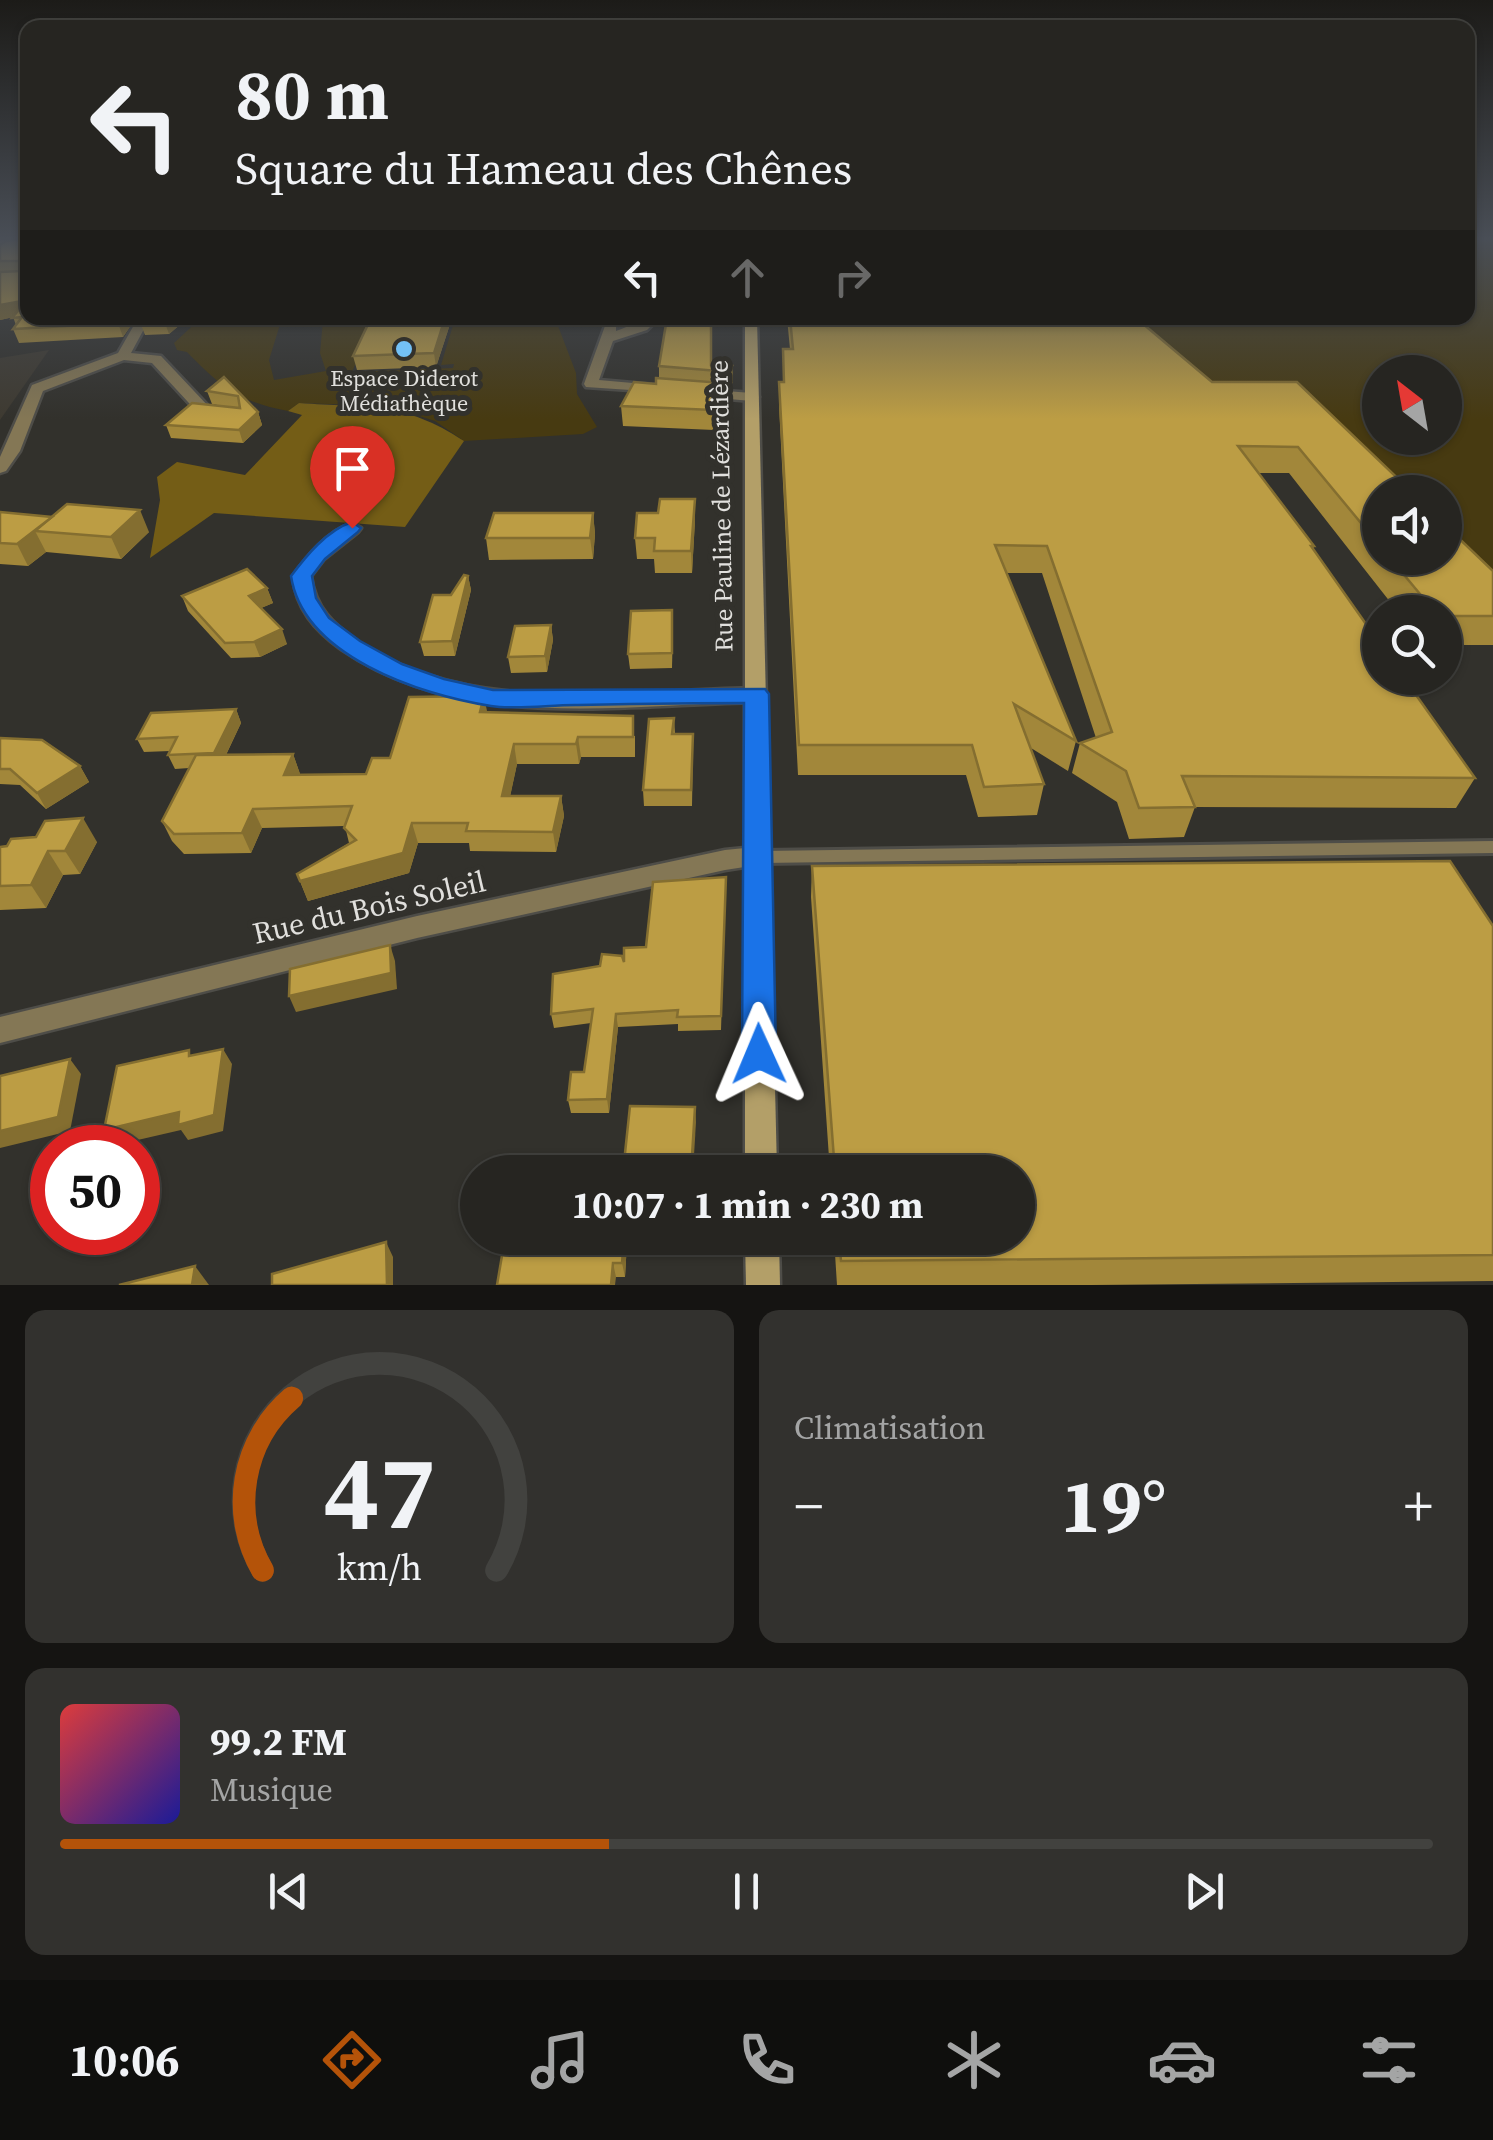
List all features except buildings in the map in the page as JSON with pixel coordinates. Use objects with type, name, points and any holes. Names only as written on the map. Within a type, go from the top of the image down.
[{"type":"main road","name":"Rue Pauline de Lézardière","points":[[751,325],[761,1155]]},
{"type":"main road","points":[[762,1255],[763,1285]]},
{"type":"street","points":[[123,356],[140,325]]},
{"type":"street","points":[[612,325],[591,384],[752,397]]},
{"type":"street","points":[[608,338],[644,325]]},
{"type":"street","points":[[0,468],[12,451],[36,388],[123,356],[156,358],[205,412],[236,416]]},
{"type":"street","points":[[352,528],[318,555],[302,576],[305,598],[322,622],[352,646],[394,669],[439,686],[493,698],[756,694]]},
{"type":"street","name":"Rue du Bois Soleil","points":[[0,1030],[435,923],[707,864],[755,858]]},
{"type":"lane","points":[[755,858],[1493,848]]},
{"type":"shaded area","points":[[1475,299],[1493,299],[1493,608],[1461,575],[1462,475],[1362,475],[1362,483],[1205,407],[1113,325],[1475,325]]},
{"type":"shaded area","points":[[193,325],[280,325],[269,360],[274,380],[326,371],[320,353],[323,325],[372,325],[352,372],[453,368],[454,364],[441,365],[453,325],[558,325],[576,373],[577,394],[597,427],[583,434],[464,441],[435,421],[388,406],[299,403],[288,411],[256,403],[232,391],[187,352],[177,350],[174,343]]},
{"type":"shaded area","points":[[49,350],[0,420],[0,358]]},
{"type":"shaded area","points":[[299,403],[403,413],[464,441],[405,527],[214,513],[150,558],[160,500],[157,477],[177,462],[245,475],[302,415],[288,411]]},
{"type":"place","name":"Espace Diderot Médiathèque","points":[[404,349]]},
{"type":"route","points":[[352,528],[318,555],[302,576],[305,598],[322,622],[352,646],[394,669],[439,686],[493,698],[756,694],[759,1054]]}]
